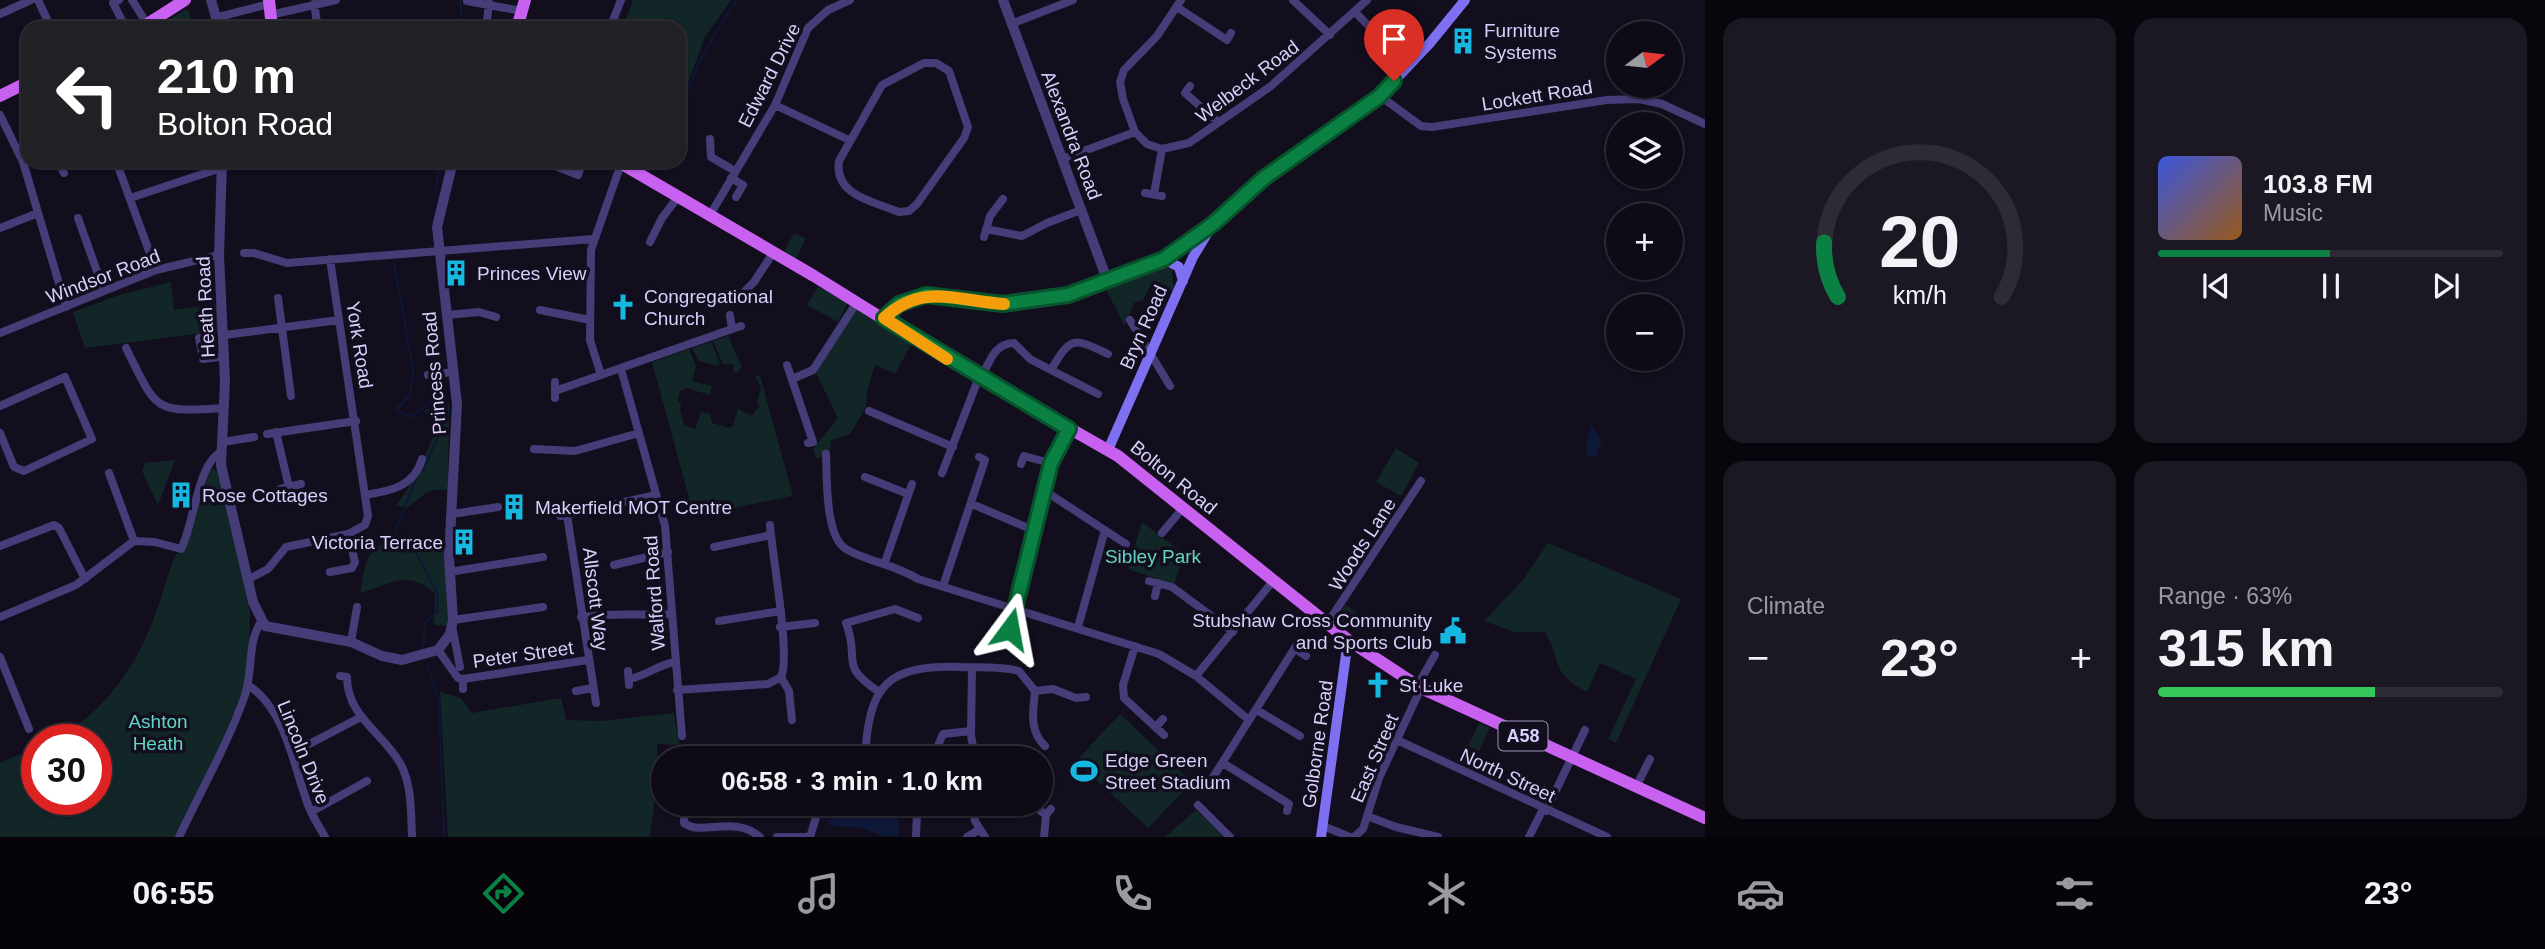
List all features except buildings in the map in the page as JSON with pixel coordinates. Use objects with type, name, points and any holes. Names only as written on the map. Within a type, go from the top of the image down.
[{"type":"main road","points":[[152,21],[185,0]]},
{"type":"main road","name":"Bryn Road","points":[[1108,450],[1199,244],[1213,224],[1264,178],[1380,96],[1465,0]]},
{"type":"main road","points":[[519,21],[523,3]]},
{"type":"main road","points":[[0,96],[21,86]]},
{"type":"main road","name":"Bolton Road","points":[[630,168],[980,377],[1108,450],[1348,640],[1419,687],[1705,818]]},
{"type":"main road","points":[[884,318],[899,304],[926,295],[1023,304],[1068,295],[1164,259],[1213,224]]},
{"type":"main road","points":[[1164,259],[1179,267],[1183,281]]},
{"type":"main road","name":"Golborne Road","points":[[1331,626],[1344,656]]},
{"type":"main road","name":"Golborne Road","points":[[1322,831],[1348,640]]},
{"type":"street","points":[[0,14],[31,0]]},
{"type":"street","points":[[38,0],[48,21]]},
{"type":"street","points":[[119,0],[113,3],[122,21]]},
{"type":"street","points":[[132,0],[142,21]]},
{"type":"street","points":[[211,0],[218,21]]},
{"type":"street","points":[[218,16],[270,12],[335,0]]},
{"type":"street","points":[[613,21],[621,0]]},
{"type":"street","name":"Alexandra Road","points":[[1003,0],[1108,282]]},
{"type":"street","points":[[1011,24],[1073,0]]},
{"type":"street","points":[[1293,0],[1330,35]]},
{"type":"street","name":"Welbeck Road","points":[[1162,149],[1189,144],[1271,86],[1356,13],[1367,0]]},
{"type":"street","points":[[467,1],[523,3]]},
{"type":"street","name":"Edward Drive","points":[[710,215],[775,105],[808,28],[844,1]]},
{"type":"street","points":[[487,21],[489,3]]},
{"type":"street","points":[[1154,194],[1162,149],[1147,144],[1135,132],[1121,94],[1122,73],[1157,36],[1179,3],[1227,40],[1231,33]]},
{"type":"street","points":[[314,4],[317,21]]},
{"type":"street","points":[[1356,13],[1408,66]]},
{"type":"street","points":[[923,63],[936,63],[949,71],[968,127],[964,138],[917,204],[909,211],[899,212],[843,187],[837,174],[839,161],[849,140],[882,85],[892,77],[923,63]]},
{"type":"street","points":[[1190,86],[1185,93],[1218,122]]},
{"type":"street","name":"Lockett Road","points":[[1380,96],[1421,126],[1432,127],[1607,100],[1639,99],[1662,104],[1705,124]]},
{"type":"street","points":[[775,105],[849,140]]},
{"type":"street","points":[[0,116],[21,158]]},
{"type":"street","points":[[1062,159],[1135,132]]},
{"type":"street","points":[[710,139],[709,159],[733,174],[743,185],[737,197]]},
{"type":"street","points":[[25,168],[66,307]]},
{"type":"street","points":[[62,168],[64,173]]},
{"type":"street","points":[[119,168],[156,270]]},
{"type":"street","points":[[130,198],[211,168]]},
{"type":"street","name":"Heath Road","points":[[222,168],[219,255],[225,335],[223,480],[247,580],[261,622]]},
{"type":"street","name":"Princess Road","points":[[451,168],[437,227],[457,435],[450,572],[453,623],[460,667]]},
{"type":"street","points":[[560,168],[578,175],[580,168]]},
{"type":"street","points":[[601,375],[590,340],[593,239],[618,168]]},
{"type":"street","points":[[650,242],[662,218],[678,197]]},
{"type":"street","points":[[1003,199],[992,212],[985,233],[1022,236],[1046,223],[1081,210]]},
{"type":"street","points":[[0,228],[38,213]]},
{"type":"street","points":[[78,218],[104,291]]},
{"type":"street","points":[[244,253],[254,253],[287,263],[593,239]]},
{"type":"street","points":[[740,296],[754,282],[773,253]]},
{"type":"street","name":"Windsor Road","points":[[0,333],[156,270],[219,255]]},
{"type":"street","name":"York Road","points":[[330,259],[368,516],[365,525],[348,534]]},
{"type":"street","points":[[278,298],[291,396]]},
{"type":"street","points":[[792,379],[813,370],[857,302]]},
{"type":"street","points":[[540,310],[590,320]]},
{"type":"street","points":[[447,315],[479,312],[496,317]]},
{"type":"street","points":[[555,390],[737,327],[730,315]]},
{"type":"street","points":[[225,335],[340,320]]},
{"type":"street","points":[[1130,320],[1170,386]]},
{"type":"street","points":[[199,338],[203,359],[225,356]]},
{"type":"street","points":[[1051,370],[1063,348],[1073,341],[1106,353],[1108,344]]},
{"type":"street","points":[[942,473],[980,377],[996,349],[1007,343],[1014,343],[1030,359],[1098,394]]},
{"type":"street","points":[[126,348],[150,397],[157,404],[178,411],[224,408]]},
{"type":"street","points":[[787,365],[813,442]]},
{"type":"street","name":"Walford Road","points":[[621,369],[665,526],[682,736]]},
{"type":"street","points":[[428,375],[453,372]]},
{"type":"street","points":[[0,405],[69,375],[94,443],[16,475],[0,433]]},
{"type":"street","points":[[883,405],[874,413],[953,447]]},
{"type":"street","points":[[267,434],[356,421]]},
{"type":"street","points":[[1010,629],[1051,463],[1069,429]]},
{"type":"street","points":[[276,432],[284,488],[301,484]]},
{"type":"street","points":[[534,449],[575,451],[639,433]]},
{"type":"street","points":[[222,447],[254,437]]},
{"type":"street","name":"Heath Road","points":[[134,541],[155,542],[181,549],[213,456],[222,447]]},
{"type":"street","points":[[826,454],[831,521],[837,541],[853,553],[885,562],[918,579],[1159,654],[1195,676],[1249,720]]},
{"type":"street","points":[[943,586],[972,504],[976,480],[985,460],[979,457]]},
{"type":"street","points":[[1024,457],[1051,463]]},
{"type":"street","points":[[365,495],[398,490],[419,470],[422,459]]},
{"type":"street","points":[[0,617],[85,579],[134,541],[109,473]]},
{"type":"street","points":[[865,477],[908,494]]},
{"type":"street","name":"Woods Lane","points":[[1331,626],[1421,481]]},
{"type":"street","points":[[885,562],[912,484]]},
{"type":"street","points":[[115,491],[124,486]]},
{"type":"street","points":[[1045,491],[1126,544]]},
{"type":"street","points":[[558,509],[560,516],[567,515],[656,495]]},
{"type":"street","points":[[972,504],[1033,530]]},
{"type":"street","points":[[452,514],[498,507]]},
{"type":"street","points":[[1162,533],[1182,509]]},
{"type":"street","name":"Allscott Way","points":[[567,515],[596,703]]},
{"type":"street","points":[[0,546],[54,525],[59,528],[85,579]]},
{"type":"street","points":[[714,547],[728,548],[771,530],[785,662],[781,677],[789,691],[792,720]]},
{"type":"street","points":[[1077,627],[1105,530]]},
{"type":"street","points":[[247,580],[268,569],[286,547],[348,534],[355,562],[352,568],[330,572]]},
{"type":"street","points":[[618,567],[668,552]]},
{"type":"street","points":[[450,572],[543,556]]},
{"type":"street","points":[[1195,676],[1273,580]]},
{"type":"street","points":[[1155,596],[1154,582],[1172,587],[1233,632]]},
{"type":"street","points":[[351,642],[357,607]]},
{"type":"street","points":[[179,837],[230,734],[248,685],[255,632],[261,622],[271,628],[351,642],[382,656],[402,660],[438,650],[447,641],[453,623],[543,607]]},
{"type":"street","points":[[846,623],[899,608],[918,618]]},
{"type":"street","points":[[719,621],[732,614],[781,611]]},
{"type":"street","points":[[581,617],[618,612],[640,615],[671,614]]},
{"type":"street","points":[[839,616],[846,623],[853,649],[852,668],[856,675],[879,692]]},
{"type":"street","points":[[780,627],[815,622]]},
{"type":"street","points":[[1135,646],[1123,685],[1124,698],[1164,735]]},
{"type":"street","points":[[1210,782],[1296,646],[1306,656]]},
{"type":"street","name":"Peter Street","points":[[438,650],[458,678],[463,679],[588,660]]},
{"type":"street","name":"East Street","points":[[1322,831],[1352,837],[1361,833],[1370,799],[1435,655]]},
{"type":"street","points":[[0,657],[27,724]]},
{"type":"street","points":[[629,678],[643,675],[661,664],[675,662]]},
{"type":"street","points":[[866,746],[867,720],[879,692],[895,678],[917,668],[1019,671],[1035,691],[1032,718],[1035,737],[1044,746]]},
{"type":"street","points":[[972,668],[973,746]]},
{"type":"street","points":[[1283,668],[1293,675]]},
{"type":"street","points":[[348,677],[350,699],[361,717],[400,763],[407,782],[412,837]]},
{"type":"street","points":[[677,690],[768,684],[781,677]]},
{"type":"street","name":"Peter Street","points":[[463,679],[463,690]]},
{"type":"street","name":"Lincoln Drive","points":[[248,685],[269,704],[292,754],[311,812],[325,837]]},
{"type":"street","points":[[576,691],[593,688]]},
{"type":"street","points":[[1035,691],[1053,689],[1076,701],[1086,697]]},
{"type":"street","points":[[1256,710],[1300,736]]},
{"type":"street","points":[[292,754],[361,717]]},
{"type":"street","points":[[1156,727],[1163,719]]},
{"type":"street","points":[[1529,837],[1585,730]]},
{"type":"street","points":[[939,743],[943,734],[971,731]]},
{"type":"street","name":"North Street","points":[[1397,740],[1607,837]]},
{"type":"street","points":[[1636,787],[1650,759]]},
{"type":"street","points":[[1223,763],[1289,804]]},
{"type":"street","points":[[311,812],[367,781]]},
{"type":"street","points":[[357,787],[362,797]]},
{"type":"street","points":[[1198,805],[1230,837]]},
{"type":"street","points":[[777,837],[809,837],[817,816]]},
{"type":"street","points":[[915,816],[913,824],[916,837]]},
{"type":"street","points":[[967,837],[982,833],[975,816]]},
{"type":"street","points":[[1044,837],[1048,816]]},
{"type":"street","points":[[1367,816],[1418,834],[1438,837]]},
{"type":"street","points":[[686,833],[701,834],[738,827],[760,837]]},
{"type":"street","points":[[1396,827],[1410,837]]},
{"type":"green space","points":[[633,0],[731,0],[705,37],[686,88],[686,21],[626,21]]},
{"type":"green space","points":[[187,9],[193,21],[167,21]]},
{"type":"green space","points":[[794,233],[806,238],[796,259],[784,252]]},
{"type":"green space","points":[[1164,267],[1172,269],[1174,292],[1152,282],[1143,300],[1134,303],[1125,326],[1105,288]]},
{"type":"green space","points":[[171,282],[174,310],[218,304],[219,331],[85,348],[73,312],[119,295]]},
{"type":"green space","points":[[818,286],[846,301],[847,305],[838,322],[807,305]]},
{"type":"green space","points":[[857,302],[912,343],[895,374],[875,365],[867,391],[866,407],[850,434],[831,440],[830,453],[816,459],[813,449],[838,418],[815,371]]},
{"type":"green space","points":[[728,336],[742,367],[736,373],[733,372],[734,364],[723,364],[713,341]]},
{"type":"green space","points":[[711,342],[720,363],[717,366],[699,361],[692,348]]},
{"type":"green space","points":[[689,349],[696,366],[692,381],[712,386],[710,395],[686,388],[680,391],[678,401],[681,403],[684,425],[695,429],[701,412],[710,414],[712,423],[730,428],[738,409],[752,416],[760,405],[757,404],[761,387],[755,376],[760,376],[793,496],[694,516],[652,362]]},
{"type":"green space","points":[[449,405],[448,491],[431,491],[408,508],[396,506],[421,465],[439,420],[432,414],[425,414],[426,410]]},
{"type":"green space","points":[[1396,448],[1419,463],[1401,496],[1376,482]]},
{"type":"green space","points":[[175,460],[158,505],[142,471],[145,463]]},
{"type":"green space","name":"Ashton Heath","points":[[213,468],[218,472],[250,611],[249,663],[244,688],[219,748],[174,837],[0,837],[0,763],[21,754],[21,815],[112,815],[112,724],[78,724],[115,688],[138,653],[158,607],[176,554],[183,553],[209,470]]},
{"type":"green space","name":"Sibley Park","points":[[1142,522],[1184,554],[1174,584],[1128,569]]},
{"type":"green space","points":[[446,539],[449,626],[434,625],[435,593],[416,582],[399,581],[360,593],[364,571],[377,547],[384,543],[399,549],[416,550]]},
{"type":"green space","points":[[1548,543],[1681,599],[1616,743],[1608,739],[1636,679],[1600,663],[1587,692],[1562,672],[1545,632],[1514,632],[1484,621],[1523,580]]},
{"type":"green space","points":[[1346,605],[1360,615],[1349,629],[1338,622],[1337,617]]},
{"type":"green space","points":[[440,692],[461,698],[472,713],[561,698],[566,720],[601,721],[674,713],[679,745],[651,746],[653,816],[650,837],[448,837]]},
{"type":"green space","points":[[1120,714],[1192,782],[1148,828],[1076,761]]},
{"type":"green space","points":[[1479,723],[1490,728],[1479,751],[1468,746]]},
{"type":"green space","points":[[1196,810],[1225,837],[1165,837]]},
{"type":"water","points":[[1592,424],[1602,440],[1596,457],[1587,456],[1586,444]]},
{"type":"water","points":[[898,816],[899,837],[882,836],[857,827],[838,827],[829,824],[828,818]]},
{"type":"waterway","points":[[461,0],[461,21]]},
{"type":"waterway","points":[[686,95],[702,56],[736,0]]},
{"type":"waterway","points":[[436,192],[439,168]]},
{"type":"waterway","points":[[394,262],[413,370],[410,394],[396,410],[412,417],[432,400],[440,401],[448,414],[423,471],[419,471]]},
{"type":"waterway","points":[[417,477],[390,544],[416,553],[437,592],[438,611],[425,623],[423,650]]},
{"type":"waterway","points":[[428,666],[439,700],[444,837]]},
{"type":"slow traffic","points":[[947,359],[884,318],[908,299],[926,295],[1004,304]]},
{"type":"place","name":"Furniture Systems","points":[[1463,41]]},
{"type":"place","name":"Princes View","points":[[456,273]]},
{"type":"place","name":"Congregational Church","points":[[623,307]]},
{"type":"place","name":"Rose Cottages","points":[[181,495]]},
{"type":"place","name":"Makerfield MOT Centre","points":[[514,507]]},
{"type":"place","name":"Victoria Terrace","points":[[464,542]]},
{"type":"place","name":"Stubshaw Cross Community and Sports Club","points":[[1453,631]]},
{"type":"place","name":"St Luke","points":[[1378,685]]},
{"type":"place","name":"Edge Green Street Stadium","points":[[1084,771]]},
{"type":"route","points":[[1010,629],[1052,458],[1069,429],[946,358],[884,318],[908,299],[926,295],[1003,304],[1023,304],[1068,295],[1164,259],[1213,224],[1264,178],[1380,96],[1394,81]]}]
